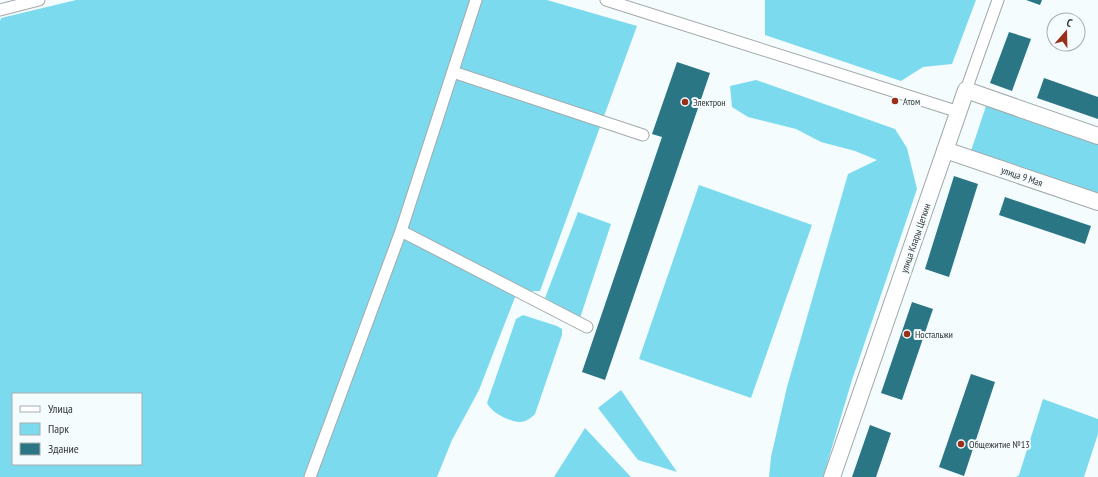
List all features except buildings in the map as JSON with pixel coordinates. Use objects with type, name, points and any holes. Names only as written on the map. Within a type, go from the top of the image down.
[{"type":"street","points":[[0,10],[39,0]]},
{"type":"street","points":[[310,477],[401,231],[476,0]]},
{"type":"street","points":[[606,0],[958,112]]},
{"type":"street","name":"улица Клары Цеткин","points":[[832,477],[998,0]]},
{"type":"street","points":[[453,72],[643,135]]},
{"type":"street","points":[[966,90],[1098,136]]},
{"type":"street","name":"улица 9 Мая","points":[[945,150],[1098,202]]},
{"type":"street","points":[[401,231],[587,327]]},
{"type":"green space","points":[[76,0],[547,0],[637,26],[540,291],[517,292],[479,390],[452,440],[437,477],[0,477],[1,18]]},
{"type":"green space","points":[[765,0],[976,0],[952,64],[923,67],[901,81],[765,35]]},
{"type":"green space","points":[[756,80],[895,129],[907,148],[917,189],[852,380],[823,477],[769,477],[771,457],[787,387],[848,174],[877,160],[855,151],[821,142],[796,129],[748,117],[732,107],[730,86]]},
{"type":"green space","points":[[987,103],[1098,141],[1098,194],[971,151]]},
{"type":"green space","points":[[699,185],[812,225],[751,398],[639,359]]},
{"type":"green space","points":[[578,212],[611,224],[580,318],[545,298]]},
{"type":"green space","points":[[523,315],[557,326],[562,329],[562,335],[535,414],[528,420],[520,422],[501,416],[489,407],[487,403],[516,319]]},
{"type":"green space","points":[[621,390],[677,472],[638,460],[598,408]]},
{"type":"green space","points":[[1043,399],[1098,419],[1098,434],[1084,477],[1016,477],[1019,475]]},
{"type":"green space","points":[[585,428],[631,477],[554,477]]},
{"type":"place","name":"Атом","points":[[895,101]]},
{"type":"place","name":"Электрон","points":[[685,102]]},
{"type":"place","name":"Ностальжи","points":[[907,334]]},
{"type":"place","name":"Общежитие №13","points":[[961,444]]}]
